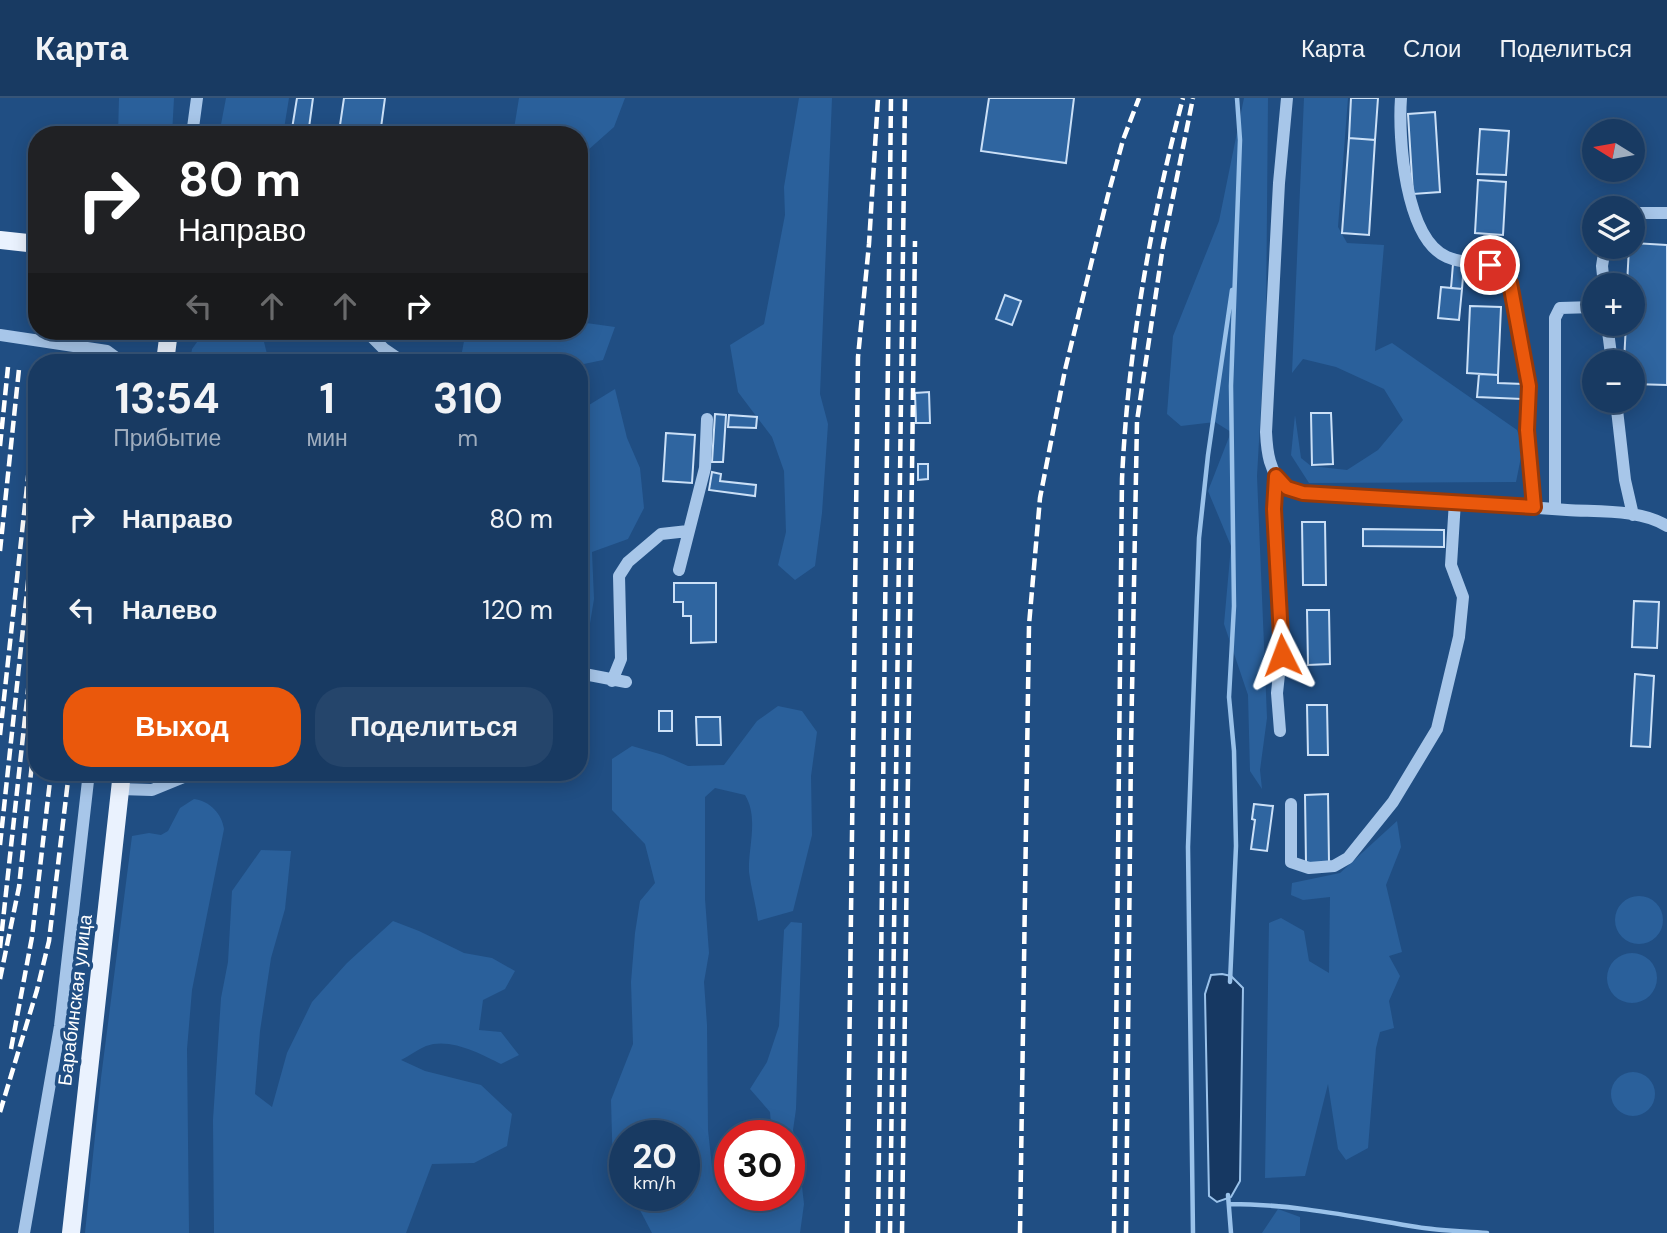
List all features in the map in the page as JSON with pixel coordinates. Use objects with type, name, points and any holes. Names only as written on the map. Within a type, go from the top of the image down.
[{"type":"main road","points":[[0,240],[28,243]]},
{"type":"main road","name":"Барабинская улица","points":[[71,1233],[121,781]]},
{"type":"street","points":[[193,126],[197,98]]},
{"type":"street","points":[[1287,98],[1279,183],[1266,432],[1268,458],[1276,476],[1287,488],[1303,493],[1455,501],[1633,515],[1667,526]]},
{"type":"street","points":[[1401,98],[1405,175],[1416,218],[1426,236],[1439,253],[1450,259],[1490,265],[1510,283],[1529,386],[1527,430],[1534,507]]},
{"type":"street","points":[[1645,213],[1667,213]]},
{"type":"street","points":[[1555,509],[1555,318],[1560,309],[1582,308]]},
{"type":"street","points":[[0,335],[28,339]]},
{"type":"street","points":[[33,340],[107,351],[111,354]]},
{"type":"street","points":[[375,340],[391,354]]},
{"type":"street","points":[[1617,413],[1625,480],[1633,515]]},
{"type":"street","points":[[679,570],[705,468],[707,419]]},
{"type":"street","points":[[1276,476],[1274,509],[1282,655],[1277,693],[1280,731]]},
{"type":"street","points":[[1291,804],[1291,862],[1309,868],[1334,866],[1348,858],[1393,803],[1437,729],[1459,637],[1463,597],[1451,565],[1455,501]]},
{"type":"street","points":[[612,681],[621,659],[619,576],[628,562],[661,534],[688,531]]},
{"type":"street","points":[[588,675],[626,682]]},
{"type":"street","points":[[24,1233],[60,1026],[88,781]]},
{"type":"street","points":[[124,781],[152,790],[174,781]]},
{"type":"shaded area","points":[[119,98],[174,98],[172,126],[118,126]]},
{"type":"shaded area","points":[[226,98],[289,98],[284,126],[221,126]]},
{"type":"shaded area","points":[[519,98],[625,98],[614,127],[588,150],[588,126],[514,126]]},
{"type":"shaded area","points":[[799,98],[832,98],[820,394],[828,424],[822,513],[815,566],[795,580],[778,565],[786,532],[784,471],[772,437],[738,392],[730,345],[764,324],[785,215],[784,187]]},
{"type":"shaded area","points":[[1244,98],[1268,98],[1266,318],[1257,476],[1267,718],[1260,770],[1262,789],[1250,771],[1248,695],[1224,624],[1231,546],[1208,491],[1231,432],[1215,422],[1181,426],[1167,414],[1173,336],[1219,221]]},
{"type":"shaded area","points":[[1304,98],[1348,98],[1338,227],[1347,243],[1384,245],[1375,351],[1392,343],[1517,430],[1523,447],[1516,482],[1309,483],[1291,455],[1295,415],[1301,458],[1311,466],[1347,470],[1378,450],[1403,420],[1384,389],[1336,367],[1303,359],[1292,373]]},
{"type":"shaded area","points":[[588,323],[615,327],[603,360],[588,363],[588,354],[462,354],[464,340],[588,340]]},
{"type":"shaded area","points":[[198,340],[264,340],[267,354],[191,354]]},
{"type":"shaded area","points":[[615,389],[627,438],[640,468],[644,508],[628,539],[592,552],[594,599],[588,636],[588,412],[589,405]]},
{"type":"shaded area","points":[[778,706],[802,711],[817,732],[811,776],[812,835],[793,911],[758,921],[749,872],[752,823],[749,804],[745,795],[715,788],[705,797],[705,899],[709,953],[704,982],[708,1130],[714,1167],[714,1211],[803,1211],[800,1233],[652,1233],[640,1211],[700,1211],[700,1120],[612,1120],[611,1100],[633,1044],[631,982],[640,901],[655,883],[645,844],[612,810],[612,759],[632,746],[688,766],[724,765],[757,721]]},
{"type":"shaded area","points":[[194,799],[205,802],[214,809],[221,818],[224,829],[192,990],[187,1049],[189,1233],[85,1233],[101,1078],[132,836],[149,833],[161,835],[168,831],[180,808]]},
{"type":"shaded area","points":[[1397,821],[1401,847],[1386,885],[1402,952],[1389,956],[1400,976],[1389,1001],[1394,1028],[1380,1032],[1376,1048],[1368,1148],[1346,1160],[1338,1149],[1328,1084],[1305,1176],[1265,1178],[1269,923],[1281,918],[1304,931],[1309,961],[1329,973],[1330,897],[1303,900],[1291,895],[1292,883],[1340,873]]},
{"type":"shaded area","points":[[261,850],[291,851],[285,909],[271,958],[260,1031],[255,1094],[272,1107],[287,1053],[312,1002],[347,963],[393,921],[464,953],[492,958],[515,971],[505,989],[483,1000],[479,1030],[501,1032],[519,1055],[501,1064],[465,1048],[435,1044],[401,1060],[425,1071],[481,1085],[512,1114],[507,1146],[474,1163],[432,1164],[406,1233],[214,1233],[213,1120],[221,998],[228,962],[232,891]]},
{"type":"shaded area","points":[[1639,896],[1656,903],[1663,920],[1656,937],[1639,944],[1622,937],[1615,920],[1622,903]]},
{"type":"shaded area","points":[[791,922],[802,923],[794,1120],[771,1120],[770,1112],[750,1089],[767,1062],[779,1026],[784,930]]},
{"type":"shaded area","points":[[1632,953],[1650,960],[1657,978],[1650,996],[1632,1003],[1614,996],[1607,978],[1614,960]]},
{"type":"shaded area","points":[[1211,975],[1231,976],[1243,988],[1240,1181],[1231,1197],[1217,1202],[1209,1196],[1205,994]]},
{"type":"shaded area","points":[[1633,1072],[1648,1079],[1655,1094],[1648,1109],[1633,1116],[1618,1109],[1611,1094],[1618,1079]]},
{"type":"shaded area","points":[[1278,1209],[1300,1217],[1300,1233],[1262,1233]]},
{"type":"building","points":[[297,98],[313,98],[309,126],[292,126]]},
{"type":"building","points":[[344,98],[385,98],[381,126],[340,126]]},
{"type":"building","points":[[989,98],[1074,98],[1066,163],[981,151]]},
{"type":"building","points":[[1351,98],[1378,98],[1375,140],[1349,138]]},
{"type":"building","points":[[1435,112],[1440,192],[1413,194],[1408,114]]},
{"type":"building","points":[[1480,129],[1509,131],[1506,175],[1477,174]]},
{"type":"building","points":[[1349,138],[1375,140],[1369,235],[1342,233]]},
{"type":"building","points":[[1478,180],[1506,182],[1503,235],[1475,233]]},
{"type":"building","points":[[1645,244],[1667,245],[1667,385],[1645,384],[1645,350],[1625,350],[1625,336],[1645,336],[1645,273],[1628,273],[1628,259],[1645,259]]},
{"type":"building","points":[[1453,264],[1464,265],[1462,289],[1451,288]]},
{"type":"building","points":[[1441,287],[1462,289],[1459,320],[1438,318]]},
{"type":"building","points":[[1005,295],[1021,301],[1012,325],[996,319]]},
{"type":"building","points":[[1470,306],[1501,307],[1498,375],[1467,373]]},
{"type":"building","points":[[1479,374],[1498,375],[1498,383],[1523,384],[1522,399],[1477,397]]},
{"type":"building","points":[[929,392],[930,423],[916,423],[915,393]]},
{"type":"building","points":[[1311,413],[1331,413],[1333,464],[1312,465]]},
{"type":"building","points":[[715,414],[726,415],[723,462],[712,462]]},
{"type":"building","points":[[729,415],[757,417],[756,428],[728,427]]},
{"type":"building","points":[[666,433],[695,435],[692,483],[663,481]]},
{"type":"building","points":[[918,464],[928,464],[928,479],[918,480]]},
{"type":"building","points":[[712,472],[721,474],[720,481],[756,485],[755,496],[709,490]]},
{"type":"building","points":[[1302,522],[1325,522],[1326,585],[1303,585]]},
{"type":"building","points":[[1363,529],[1444,530],[1444,547],[1363,546]]},
{"type":"building","points":[[674,583],[716,583],[716,642],[691,643],[691,616],[683,616],[683,602],[674,602]]},
{"type":"building","points":[[1634,601],[1659,602],[1657,648],[1632,647]]},
{"type":"building","points":[[1307,610],[1329,610],[1330,664],[1308,665]]},
{"type":"building","points":[[1635,674],[1654,676],[1650,747],[1631,746]]},
{"type":"building","points":[[1307,705],[1327,705],[1328,755],[1308,755]]},
{"type":"building","points":[[659,711],[672,711],[672,731],[659,731]]},
{"type":"building","points":[[696,717],[720,717],[721,745],[697,745]]},
{"type":"building","points":[[1328,794],[1329,863],[1306,863],[1305,795]]},
{"type":"building","points":[[1254,804],[1273,806],[1267,851],[1251,849]]},
{"type":"waterway","points":[[1230,982],[1236,846],[1234,751],[1229,697],[1234,606],[1231,386],[1240,140],[1237,98]]},
{"type":"waterway","points":[[1193,1233],[1188,847],[1199,538],[1232,290]]},
{"type":"waterway","points":[[1228,1195],[1231,1233]]},
{"type":"waterway","points":[[1230,1204],[1301,1209],[1426,1228],[1487,1233]]},
{"type":"railway","points":[[847,1233],[858,357],[869,244],[878,98]]},
{"type":"railway","points":[[878,1233],[891,98]]},
{"type":"railway","points":[[890,1233],[905,98]]},
{"type":"railway","points":[[1020,1233],[1029,625],[1040,498],[1065,370],[1108,195],[1123,140],[1139,98]]},
{"type":"railway","points":[[1114,1233],[1122,479],[1129,383],[1142,287],[1160,192],[1183,98]]},
{"type":"railway","points":[[1126,1233],[1137,421],[1163,246],[1193,98]]},
{"type":"railway","points":[[902,1233],[915,241]]},
{"type":"railway","points":[[0,446],[8,367]]},
{"type":"railway","points":[[0,551],[19,369]]},
{"type":"railway","points":[[0,735],[28,477]]},
{"type":"railway","points":[[0,845],[28,582]]},
{"type":"railway","points":[[0,948],[28,690]]},
{"type":"railway","points":[[0,979],[19,887],[30,781]]},
{"type":"railway","points":[[11,1049],[32,937],[50,781]]},
{"type":"railway","points":[[0,1112],[49,941],[68,781]]},
{"type":"route","points":[[1282,655],[1274,509],[1276,476],[1287,488],[1303,493],[1534,507],[1527,430],[1529,386],[1510,283],[1490,265]]}]
